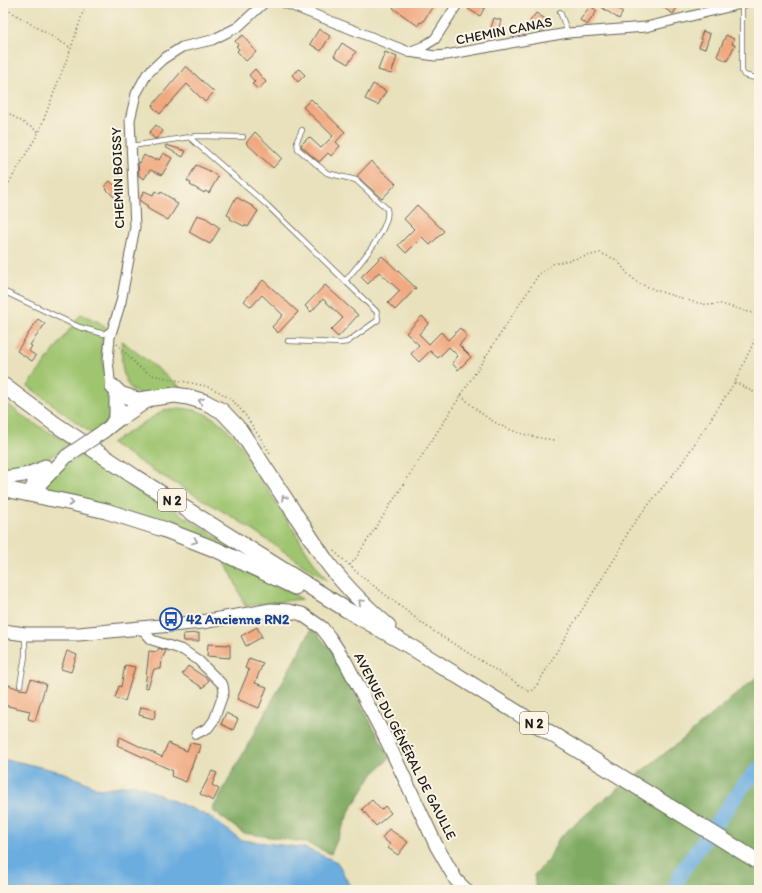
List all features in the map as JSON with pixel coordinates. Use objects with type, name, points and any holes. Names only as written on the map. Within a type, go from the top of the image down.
[{"type":"main road","name":"N 2","points":[[3,384],[39,412],[102,456],[347,610],[411,647],[759,862]]},
{"type":"main road","points":[[113,387],[120,394],[138,400],[147,400]]},
{"type":"main road","name":"N 2","points":[[4,485],[67,456],[104,432],[123,416],[147,400],[162,396],[174,395],[205,402],[222,411],[233,422],[336,575],[352,593],[411,647]]},
{"type":"main road","name":"N 2","points":[[35,489],[67,456]]},
{"type":"main road","points":[[35,489],[35,480],[45,467]]},
{"type":"main road","points":[[4,485],[35,489],[48,498]]},
{"type":"main road","name":"N 2","points":[[4,485],[48,498],[106,511],[163,529],[217,550],[347,610]]},
{"type":"main road","name":"AVENUE DU GÉNÉRAL DE GAULLE","points":[[3,631],[25,634],[78,634],[202,622],[271,610],[289,611],[302,614],[322,628],[345,661],[384,734],[437,847],[456,880],[466,890]]},
{"type":"street","name":"CHEMIN BOISSY","points":[[123,416],[110,380],[108,360],[110,337],[121,302],[135,227],[130,120],[136,94],[148,74],[163,59],[182,47],[212,40],[238,27],[264,3]]},
{"type":"street","points":[[285,3],[409,52],[424,46],[435,39],[458,3]]},
{"type":"street","name":"CHEMIN CANAS","points":[[409,52],[446,56],[544,36],[646,27],[744,3]]},
{"type":"street","points":[[104,432],[114,416],[115,399],[113,387]]},
{"type":"street","points":[[142,629],[152,640],[183,650],[198,660],[223,684],[224,692],[214,720],[208,728],[196,734]]},
{"type":"lane","points":[[744,3],[742,70],[744,75],[759,78]]},
{"type":"lane","points":[[560,12],[568,33]]},
{"type":"lane","points":[[302,130],[297,141],[298,149],[327,173],[356,180],[386,207],[388,213],[387,220],[371,250],[345,281]]},
{"type":"lane","points":[[131,146],[197,136],[243,137]]},
{"type":"lane","points":[[189,137],[267,205],[377,312],[378,320],[347,342],[341,344],[288,342]]},
{"type":"lane","points":[[3,291],[79,327],[104,334],[114,327]]},
{"type":"lane","points":[[20,685],[25,634]]},
{"type":"path","points":[[3,193],[39,132],[72,48],[86,3]]},
{"type":"path","points":[[3,7],[72,48]]},
{"type":"path","points":[[3,110],[39,132]]},
{"type":"path","points":[[756,314],[721,304],[708,305],[694,302],[658,291],[638,283],[628,274],[617,260],[600,253],[553,264],[539,274],[460,394],[356,558],[350,565],[361,576],[430,629],[529,691],[534,690],[573,624],[617,555],[630,528],[682,463],[734,382],[758,333],[756,314],[759,308]]},
{"type":"path","points":[[734,382],[759,396]]},
{"type":"path","points":[[460,394],[486,418],[508,430],[534,438],[554,440]]},
{"type":"green space","points":[[81,314],[99,322],[109,330],[103,337],[102,352],[105,373],[114,411],[96,437],[28,386]]},
{"type":"green space","points":[[122,341],[182,388],[155,395],[141,394],[133,390],[128,385],[124,377]]},
{"type":"green space","points":[[3,400],[25,418],[70,444],[29,469],[3,472]]},
{"type":"green space","points":[[179,408],[197,411],[212,417],[225,427],[237,440],[309,555],[328,581],[239,521],[151,469],[111,443],[164,410]]},
{"type":"green space","points":[[83,453],[268,569],[44,490],[49,480],[54,475]]},
{"type":"green space","points":[[224,561],[266,579],[302,599],[245,606],[232,575]]},
{"type":"green space","points":[[312,628],[332,651],[390,758],[373,774],[350,810],[331,854],[304,842],[243,833],[212,810]]},
{"type":"green space","points":[[759,675],[759,890],[748,890],[714,884],[702,887],[702,890],[536,890],[534,875],[549,859],[559,838],[597,805],[681,741]]},
{"type":"water","points":[[3,760],[15,761],[65,773],[100,789],[135,784],[210,817],[241,840],[305,848],[337,862],[352,890],[3,890]]},
{"type":"building","points":[[397,3],[435,3],[422,23],[420,22],[418,26],[393,8]]},
{"type":"building","points":[[471,3],[487,3],[480,16],[468,9]]},
{"type":"building","points":[[604,3],[609,3],[623,12],[619,19],[601,7]]},
{"type":"building","points":[[656,3],[680,3],[673,14]]},
{"type":"building","points":[[590,6],[597,11],[587,25],[580,20]]},
{"type":"building","points":[[536,13],[550,22],[544,31],[541,28],[539,31],[532,26],[533,23],[530,21]]},
{"type":"building","points":[[494,18],[501,20],[499,27],[502,28],[499,38],[491,36],[492,32],[490,31]]},
{"type":"building","points":[[319,29],[330,36],[321,51],[310,44]]},
{"type":"building","points":[[703,31],[710,34],[705,49],[699,47],[702,40],[700,39]]},
{"type":"building","points":[[243,35],[256,52],[246,61],[237,51],[239,49],[236,46],[238,45],[235,41]]},
{"type":"building","points":[[726,35],[734,39],[732,44],[735,45],[727,61],[717,56]]},
{"type":"building","points":[[342,43],[356,52],[348,64],[334,56]]},
{"type":"building","points":[[385,52],[397,57],[391,74],[378,70]]},
{"type":"building","points":[[186,66],[214,92],[205,102],[187,84],[160,114],[152,106]]},
{"type":"building","points":[[255,69],[266,82],[258,89],[252,84],[255,82],[249,75]]},
{"type":"building","points":[[299,69],[305,75],[298,82],[292,75]]},
{"type":"building","points":[[373,84],[386,91],[378,105],[365,99]]},
{"type":"building","points":[[311,99],[345,132],[336,142],[340,146],[331,156],[328,153],[319,162],[301,145],[309,137],[321,148],[333,136],[303,107]]},
{"type":"building","points":[[156,125],[163,131],[155,139],[149,133]]},
{"type":"building","points":[[255,132],[282,158],[273,168],[246,143]]},
{"type":"building","points":[[166,145],[186,151],[183,157],[165,147]]},
{"type":"building","points":[[163,153],[172,158],[162,175],[150,170],[144,179],[139,176],[138,162],[140,163],[144,155],[155,160],[156,158],[159,160]]},
{"type":"building","points":[[371,161],[396,184],[382,199],[357,176]]},
{"type":"building","points":[[196,165],[208,170],[218,177],[209,193],[205,191],[204,193],[190,185],[191,183],[187,181]]},
{"type":"building","points":[[110,181],[122,193],[116,199],[104,187]]},
{"type":"building","points":[[144,191],[153,195],[155,191],[160,194],[161,192],[178,204],[168,220],[147,208],[148,206],[140,201]]},
{"type":"building","points":[[236,197],[254,207],[258,211],[248,227],[230,219],[231,217],[227,215]]},
{"type":"building","points":[[417,205],[444,231],[430,245],[422,237],[406,253],[398,245],[414,229],[404,219]]},
{"type":"building","points":[[197,215],[206,218],[220,228],[210,244],[189,232]]},
{"type":"building","points":[[382,256],[416,288],[395,310],[388,303],[400,291],[379,272],[368,284],[361,277]]},
{"type":"building","points":[[263,280],[298,312],[278,333],[272,327],[283,315],[262,295],[251,307],[244,301]]},
{"type":"building","points":[[325,285],[358,315],[338,337],[331,330],[343,318],[323,299],[311,312],[305,306]]},
{"type":"building","points":[[422,316],[429,323],[419,334],[429,344],[441,332],[448,340],[460,328],[467,336],[459,345],[471,357],[458,370],[452,363],[458,356],[449,347],[438,358],[430,351],[419,362],[411,354],[419,345],[406,333]]},
{"type":"building","points":[[38,319],[45,324],[30,345],[32,346],[29,351],[36,356],[32,361],[17,351]]},
{"type":"building","points":[[257,627],[262,637],[246,646],[241,636]]},
{"type":"building","points":[[199,633],[199,641],[184,641],[183,634]]},
{"type":"building","points":[[208,644],[230,645],[230,658],[207,656]]},
{"type":"building","points":[[159,648],[166,651],[162,659],[161,669],[154,669],[148,688],[145,687],[149,651],[157,652]]},
{"type":"building","points":[[67,651],[77,655],[71,672],[61,669]]},
{"type":"building","points":[[249,658],[263,663],[255,683],[267,687],[259,708],[237,699],[249,670],[245,668]]},
{"type":"building","points":[[125,665],[135,667],[125,701],[115,698],[119,686],[121,687]]},
{"type":"building","points":[[188,666],[209,680],[203,688],[182,674]]},
{"type":"building","points":[[31,679],[46,684],[35,721],[28,719],[30,711],[3,705],[3,683],[19,689],[27,690]]},
{"type":"building","points":[[141,707],[156,710],[154,719],[139,715]]},
{"type":"building","points":[[226,713],[238,719],[233,730],[221,724]]},
{"type":"building","points":[[120,737],[162,757],[168,743],[187,751],[190,743],[201,745],[186,782],[171,776],[173,771],[117,745]]},
{"type":"building","points":[[212,771],[217,773],[212,785],[219,789],[213,801],[200,794]]},
{"type":"building","points":[[372,800],[381,810],[385,806],[391,813],[376,826],[362,809]]},
{"type":"building","points":[[389,829],[408,842],[398,855],[388,848],[390,844],[382,838]]},
{"type":"waterway","points":[[673,890],[684,868],[744,785],[759,768]]},
{"type":"place","name":"42 Ancienne RN2","points":[[171,619]]}]
